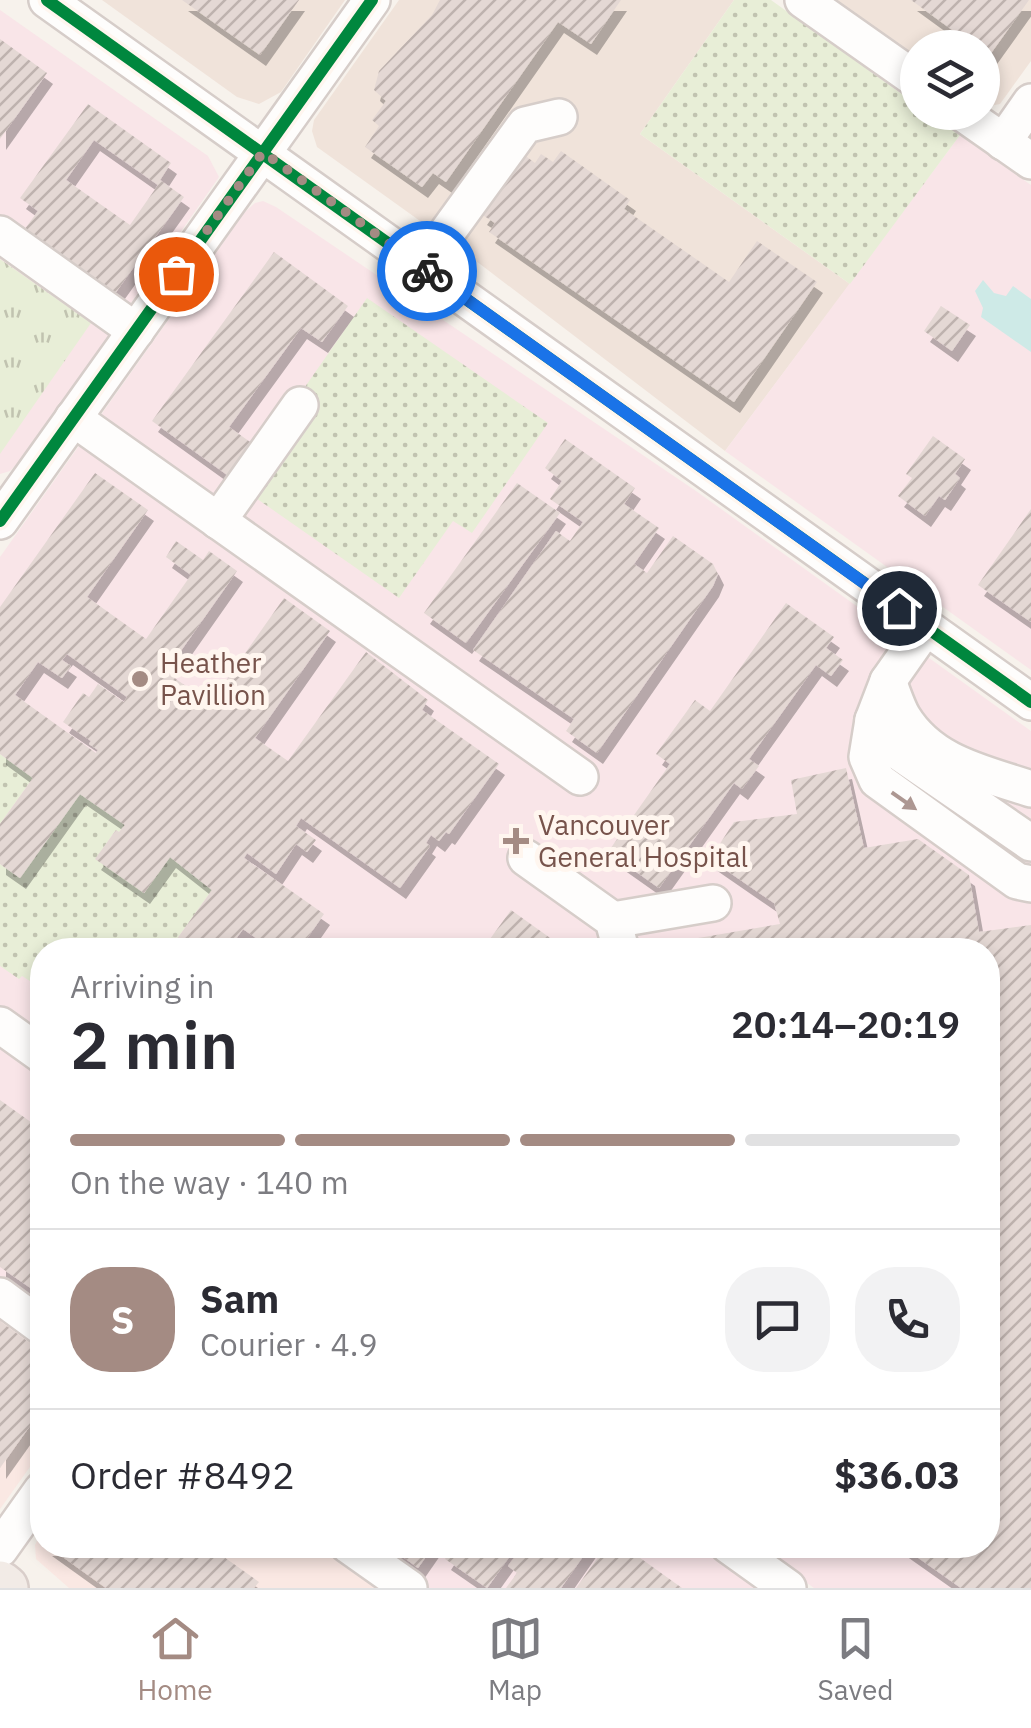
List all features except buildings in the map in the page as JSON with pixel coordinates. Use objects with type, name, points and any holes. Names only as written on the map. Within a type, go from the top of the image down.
[{"type":"street","points":[[47,0],[1031,702]]},
{"type":"street","points":[[0,521],[372,0]]},
{"type":"street","points":[[804,0],[900,68]]},
{"type":"street","points":[[986,130],[1017,152],[1031,102]]},
{"type":"street","points":[[422,267],[525,126],[559,117]]},
{"type":"street","points":[[0,234],[136,331]]},
{"type":"street","points":[[218,521],[300,405]]},
{"type":"street","points":[[73,418],[580,777]]},
{"type":"street","points":[[926,626],[888,681],[873,720],[867,757],[877,780],[1018,881],[1031,884]]},
{"type":"street","points":[[873,720],[894,748],[1015,831],[1022,786],[968,771],[934,749],[904,718],[888,681]]},
{"type":"street","points":[[526,858],[617,935],[713,903]]},
{"type":"street","points":[[0,1025],[30,1047]]},
{"type":"street","points":[[0,1296],[30,1318]]},
{"type":"street","points":[[0,1548],[30,1507]]},
{"type":"street","points":[[366,1558],[409,1588]]},
{"type":"street","points":[[746,1558],[788,1588]]},
{"type":"shaded area","points":[[102,0],[345,0],[281,92],[259,104],[237,97]]},
{"type":"shaded area","points":[[399,0],[734,0],[640,134],[850,284],[725,451],[480,264],[317,147],[312,131],[314,120]]},
{"type":"shaded area","points":[[831,0],[1031,0],[1031,61],[1000,104],[1000,30],[900,30],[900,50]]},
{"type":"shaded area","points":[[0,10],[208,156],[219,177],[23,458],[10,471],[0,474]]},
{"type":"shaded area","points":[[960,135],[1031,185],[1031,670],[725,451]]},
{"type":"shaded area","name":"Vancouver General Hospital","points":[[263,201],[276,207],[696,491],[1031,731],[1031,1588],[814,1588],[771,1558],[1000,1558],[1000,938],[30,938],[30,1318],[0,1296],[0,557],[255,203]]},
{"type":"shaded area","points":[[0,1304],[30,1326],[30,1467],[0,1509]]},
{"type":"shaded area","points":[[361,1558],[404,1588],[69,1588],[36,1559]]},
{"type":"shaded area","points":[[367,1558],[725,1558],[768,1588],[409,1588]]},
{"type":"green space","points":[[734,0],[771,0],[900,93],[900,130],[953,130],[960,135],[850,284],[640,134]]},
{"type":"green space","points":[[0,259],[91,323],[0,454]]},
{"type":"green space","points":[[367,298],[548,423],[472,533],[453,521],[399,598],[253,496],[300,394]]},
{"type":"green space","points":[[0,754],[33,778],[0,824]]},
{"type":"green space","points":[[80,794],[125,825],[115,831],[96,859],[144,893],[170,857],[212,890],[178,938],[30,938],[30,981],[22,976],[19,979],[0,966],[0,864],[20,878]]},
{"type":"water","points":[[983,280],[994,293],[1006,296],[1013,286],[1031,299],[1031,352],[981,317],[983,308],[975,291]]},
{"type":"cycle path","points":[[47,0],[1031,702]]},
{"type":"cycle path","points":[[0,521],[372,0]]},
{"type":"way so far","points":[[176,274],[263,152],[427,271]]},
{"type":"place","name":"Heather Pavillion","points":[[140,679]]},
{"type":"place","name":"Vancouver General Hospital","points":[[516,841]]},
{"type":"route","points":[[427,271],[899,608]]}]
